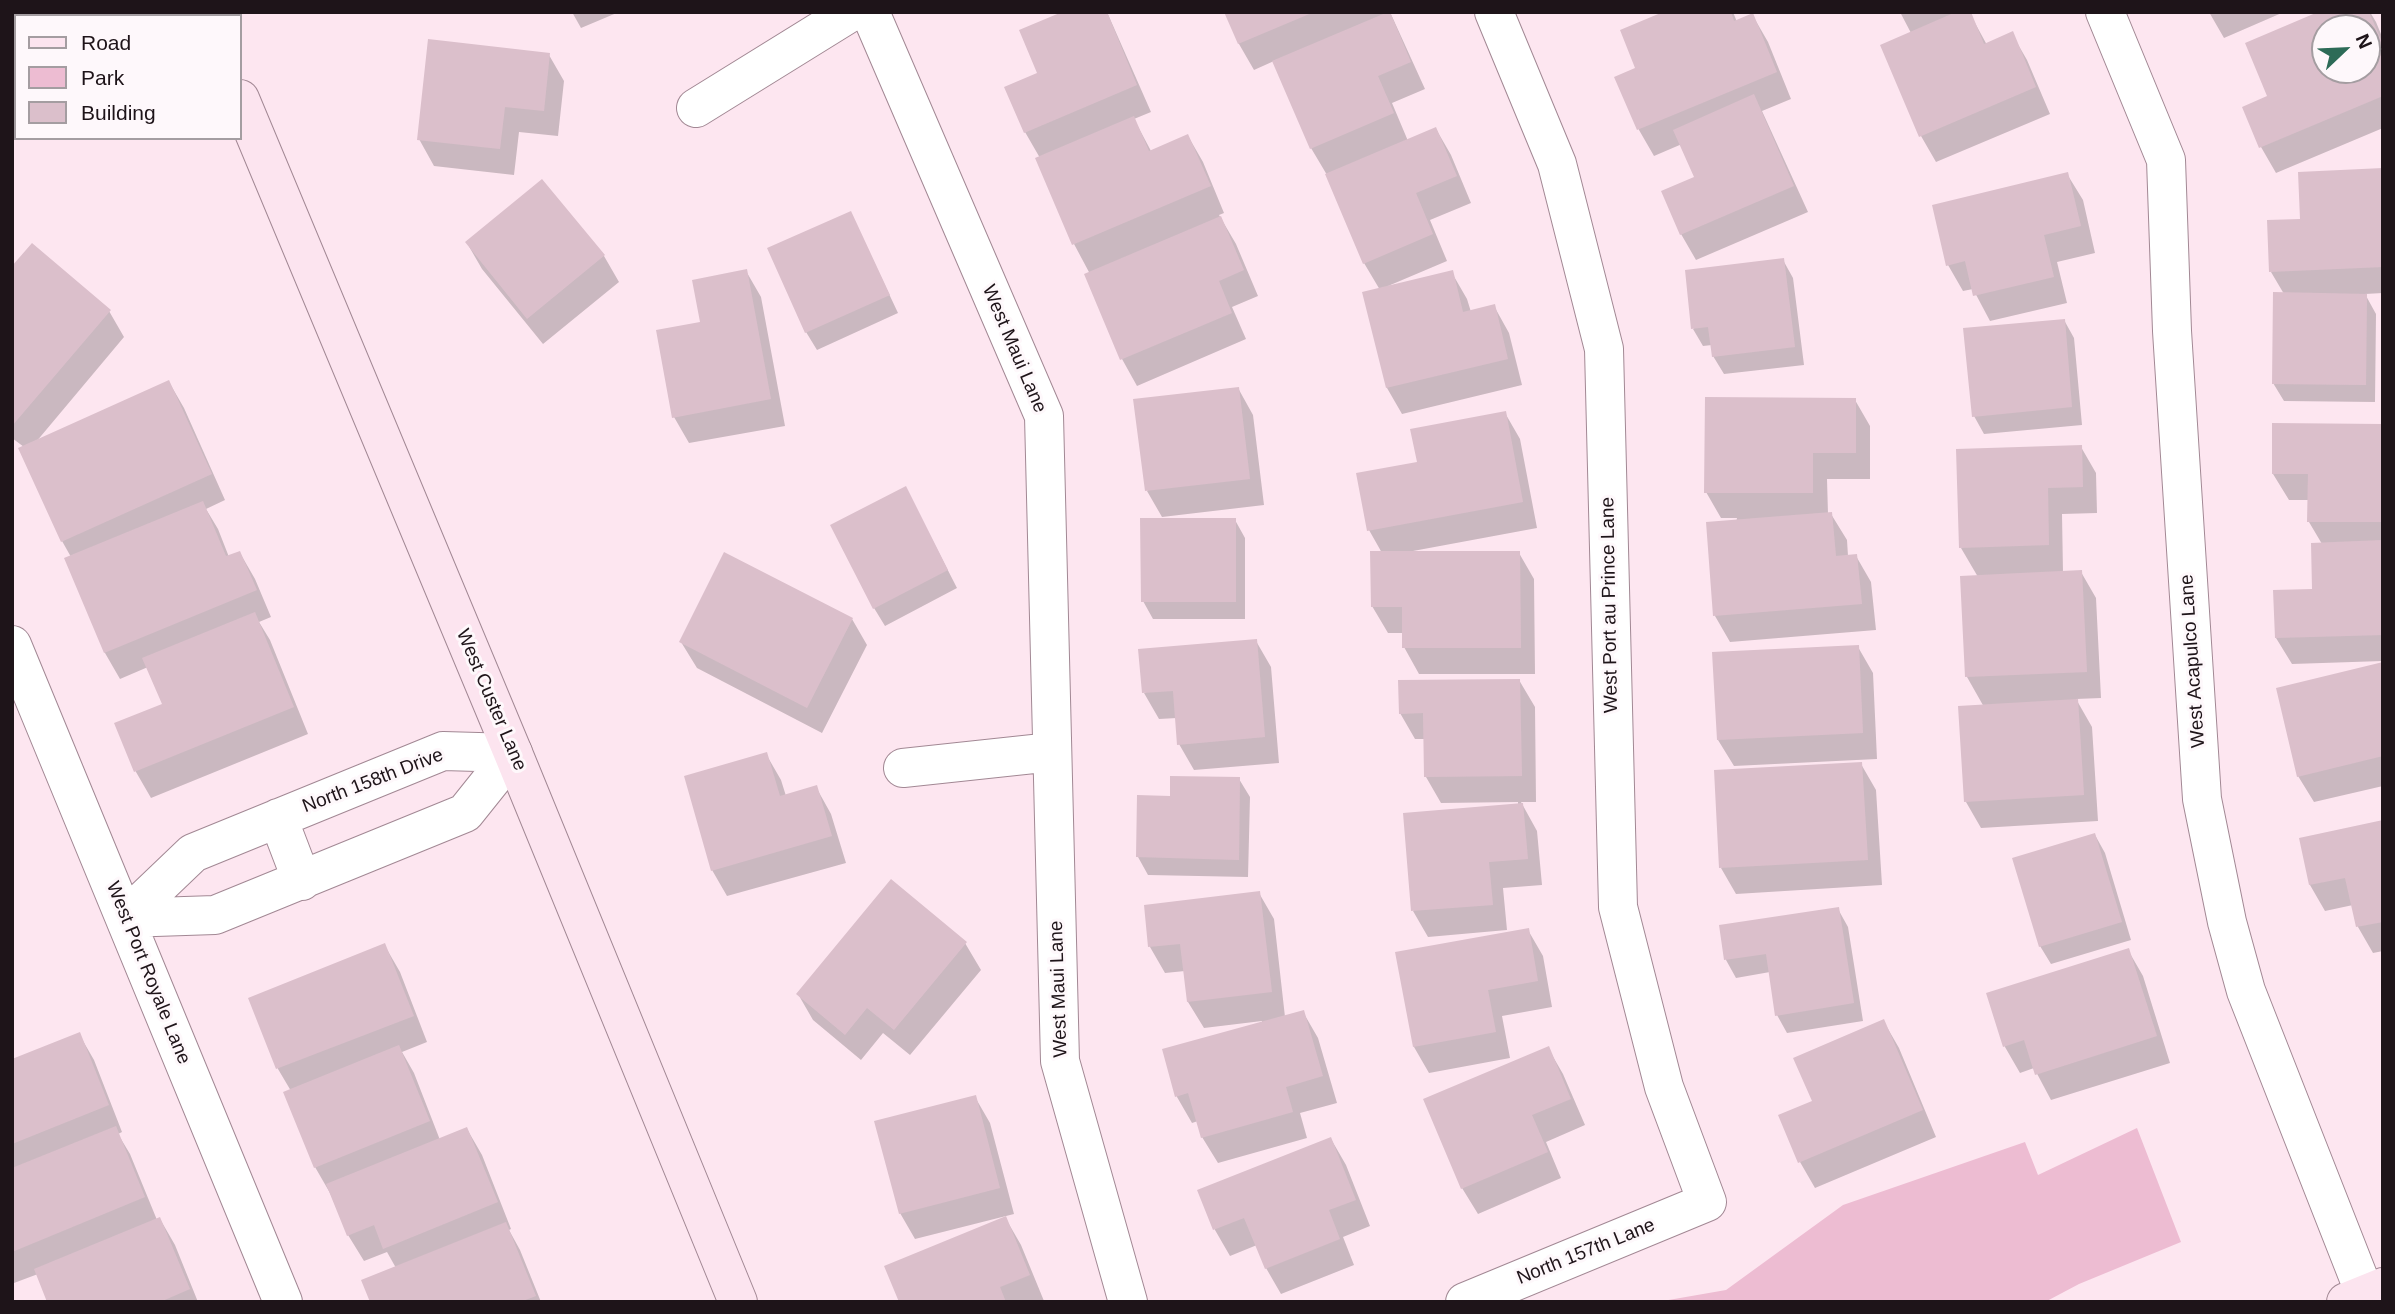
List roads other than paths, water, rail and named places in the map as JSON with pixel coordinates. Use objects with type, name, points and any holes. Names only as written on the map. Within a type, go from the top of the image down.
[{"type":"street","points":[[696,108],[850,12]]},
{"type":"street","name":"West Maui Lane","points":[[870,12],[1044,416],[1060,1061],[1128,1302]]},
{"type":"street","name":"West Port au Prince Lane","points":[[1494,12],[1556,164],[1604,349],[1618,907],[1664,1087],[1707,1202]]},
{"type":"street","name":"West Acapulco Lane","points":[[2105,12],[2166,160],[2172,331],[2202,799],[2227,922],[2246,992],[2365,1294]]},
{"type":"street","name":"West Custer Lane","points":[[242,104],[738,1302]]},
{"type":"street","name":"West Port Royale Lane","points":[[12,645],[283,1302]]},
{"type":"street","name":"North 158th Drive","points":[[125,918],[193,853],[443,751],[513,753]]},
{"type":"street","points":[[903,768],[1052,752]]},
{"type":"street","points":[[125,918],[215,915],[465,813],[513,753]]},
{"type":"street","points":[[278,818],[302,881]]},
{"type":"street","name":"North 157th Lane","points":[[1465,1302],[1707,1202]]}]
